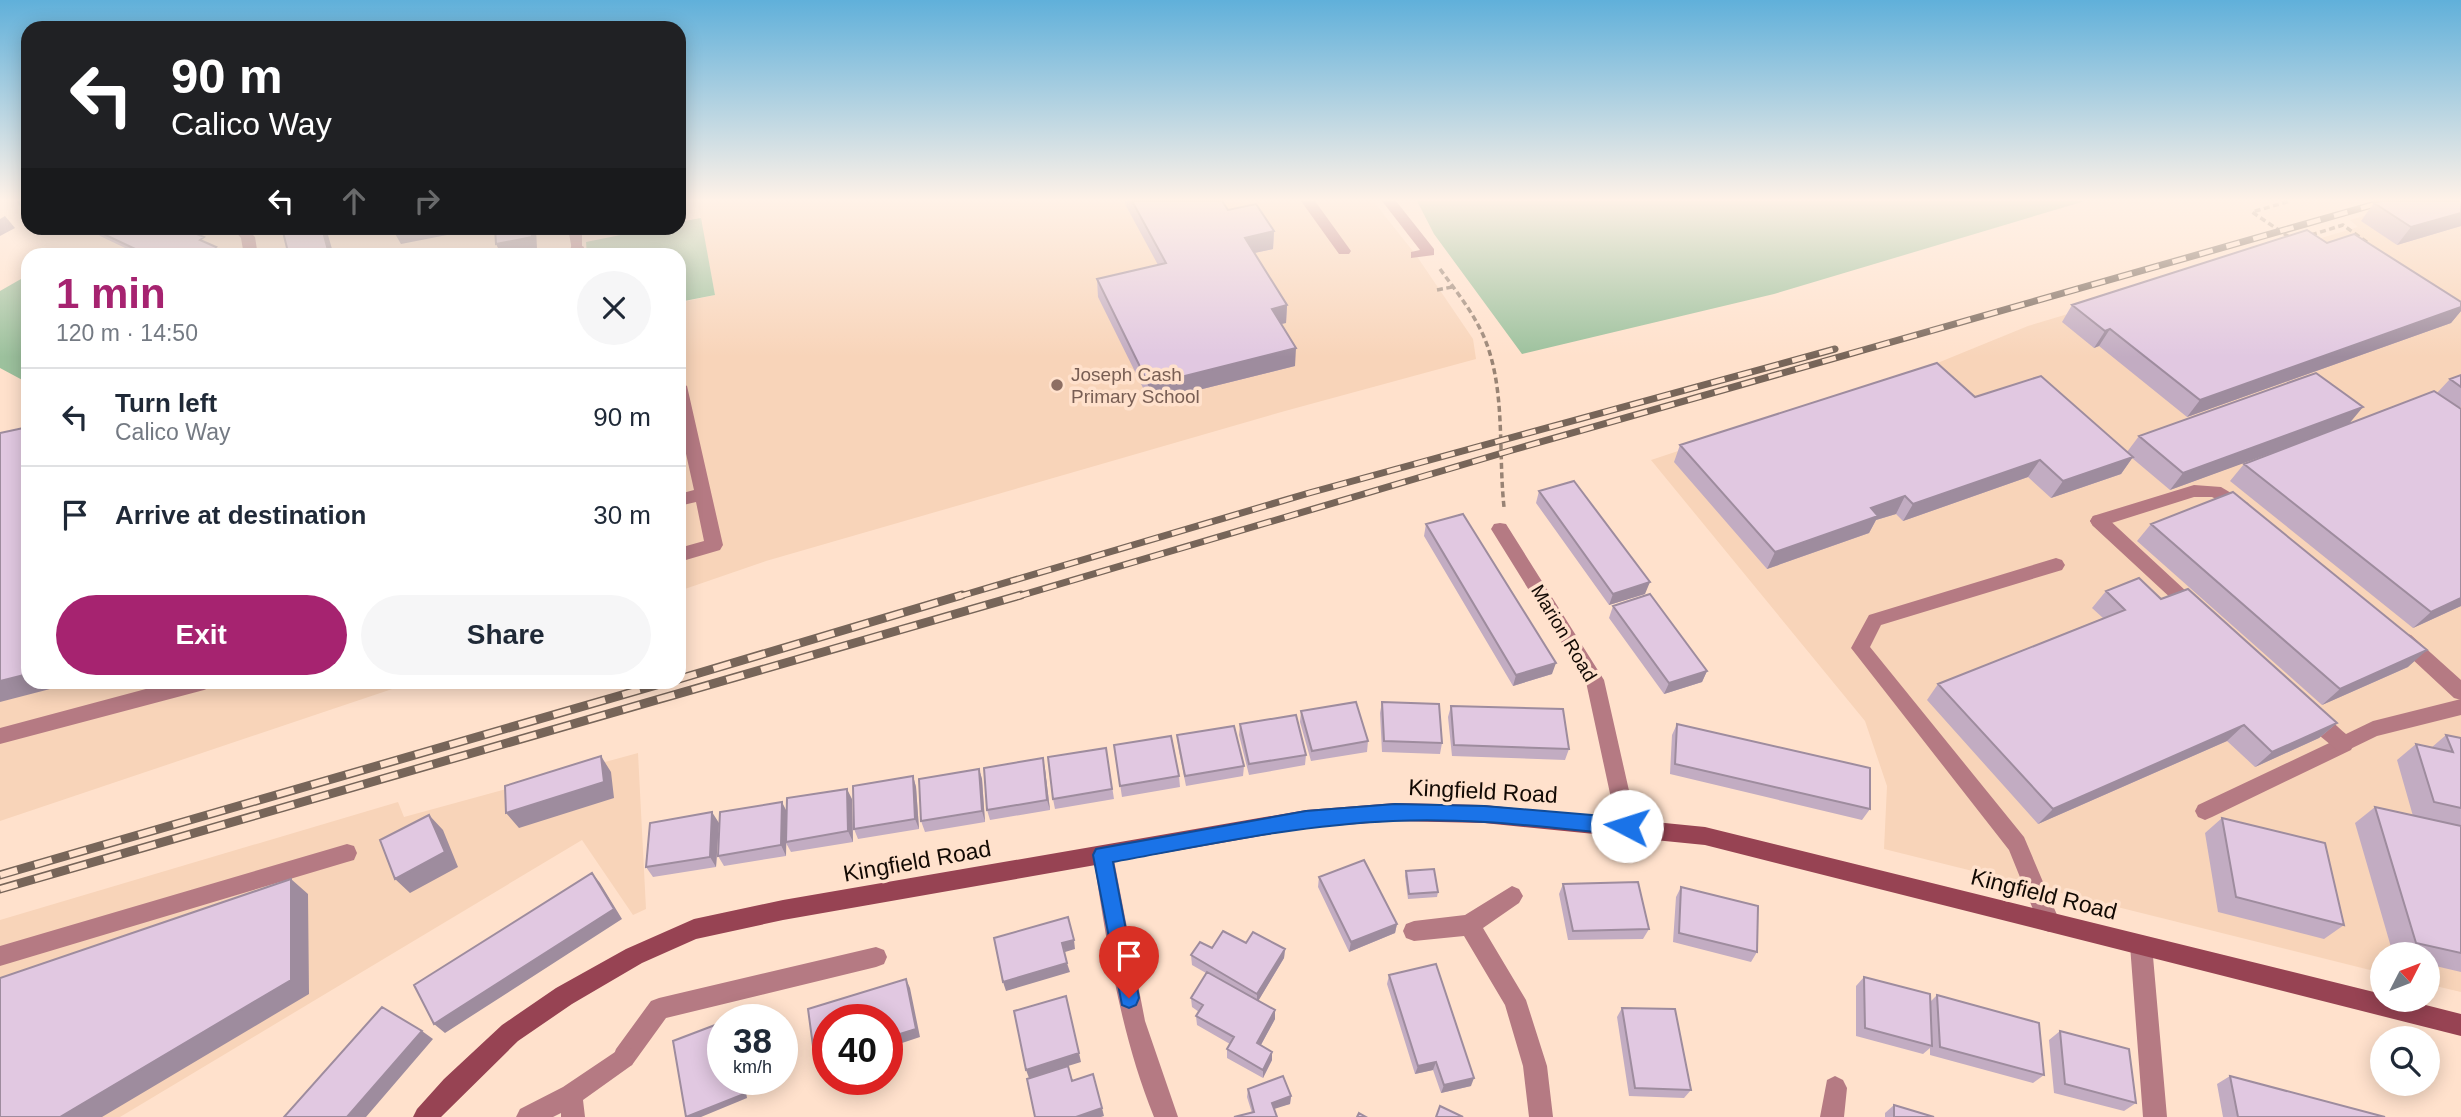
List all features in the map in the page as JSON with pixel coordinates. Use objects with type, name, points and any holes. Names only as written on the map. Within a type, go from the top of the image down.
[{"type":"street","points":[[686,449],[703,494],[714,545],[686,553]]},
{"type":"street","points":[[2211,625],[2099,521],[2194,491],[2215,491],[2255,517]]},
{"type":"street","points":[[686,498],[703,494]]},
{"type":"street","name":"Marion Road","points":[[1500,529],[1595,680],[1627,826]]},
{"type":"street","points":[[2049,922],[2017,844],[1860,648],[1875,620],[2056,565]]},
{"type":"street","points":[[2394,630],[2461,692]]},
{"type":"street","points":[[0,736],[178,689]]},
{"type":"street","points":[[2292,700],[2344,744]]},
{"type":"street","points":[[2205,811],[2374,729],[2461,707]]},
{"type":"street","name":"Kingfield Road","points":[[425,1117],[452,1087],[510,1033],[564,996],[634,956],[694,929],[783,910],[1306,819],[1395,813],[1484,814],[1627,826],[1705,836],[2461,1026]]},
{"type":"street","points":[[0,956],[347,853]]},
{"type":"street","points":[[1103,855],[1126,985],[1149,1079],[1166,1117]]},
{"type":"street","points":[[1414,931],[1469,925],[1512,896]]},
{"type":"street","points":[[1469,925],[1515,1000],[1535,1066],[1541,1117]]},
{"type":"street","points":[[2141,945],[2155,1117]]},
{"type":"street","points":[[528,1117],[572,1106],[624,1057],[659,1009],[876,957]]},
{"type":"street","points":[[1832,1117],[1835,1087]]},
{"type":"path","points":[[1422,254],[1452,287],[1484,336],[1492,364],[1499,425],[1500,478],[1505,509],[1500,529]]},
{"type":"path","points":[[1437,290],[1452,287]]},
{"type":"shaded area","name":"Joseph Cash Primary School","points":[[707,253],[1415,253],[1473,339],[1476,359],[1285,411],[766,561],[686,589],[686,301],[715,295]]},
{"type":"shaded area","points":[[2271,253],[2461,253],[2461,992],[2440,987],[2440,942],[2370,942],[2370,970],[1884,849],[1887,786],[1865,721],[1651,460],[1908,375],[2028,326]]},
{"type":"shaded area","points":[[0,451],[21,624],[21,689],[392,689],[0,821]]},
{"type":"shaded area","points":[[638,753],[646,909],[633,915],[582,840],[120,1117],[0,1117],[0,920],[398,802],[404,817]]},
{"type":"green space","points":[[686,253],[707,253],[715,295],[686,301]]},
{"type":"green space","points":[[1448,253],[1911,253],[1774,294],[1522,354]]},
{"type":"green space","points":[[21,279],[21,379],[0,368],[0,291]]},
{"type":"building","points":[[1161,253],[1254,253],[1287,305],[1272,309],[1296,348],[1149,385],[1097,279],[1166,263]]},
{"type":"building","points":[[2235,253],[2384,253],[2461,302],[2461,307],[2200,400],[2110,329],[2105,331],[2072,305]]},
{"type":"building","points":[[1937,363],[1975,397],[2041,376],[2133,457],[2063,481],[2040,460],[1913,504],[1905,496],[1871,508],[1878,516],[1775,552],[1680,445]]},
{"type":"building","points":[[2316,373],[2363,407],[2183,473],[2139,436]]},
{"type":"building","points":[[2461,375],[2461,387],[2450,379]]},
{"type":"building","points":[[2434,391],[2461,409],[2461,598],[2431,612],[2244,464]]},
{"type":"building","points":[[21,428],[21,676],[0,681],[0,433]]},
{"type":"building","points":[[1574,481],[1650,582],[1613,594],[1539,491]]},
{"type":"building","points":[[2233,492],[2427,650],[2340,689],[2151,524]]},
{"type":"building","points":[[1463,514],[1556,663],[1516,675],[1426,524]]},
{"type":"building","points":[[2139,578],[2161,599],[2188,589],[2337,723],[2272,752],[2244,725],[2053,809],[1938,684],[2125,610],[2106,591]]},
{"type":"building","points":[[1650,594],[1707,671],[1669,683],[1613,606]]},
{"type":"building","points":[[1356,702],[1368,741],[1312,751],[1301,711]]},
{"type":"building","points":[[1382,702],[1439,704],[1442,743],[1384,741]]},
{"type":"building","points":[[1451,706],[1563,709],[1569,749],[1454,745]]},
{"type":"building","points":[[1296,715],[1306,755],[1249,764],[1240,724]]},
{"type":"building","points":[[1677,724],[1870,768],[1870,809],[1675,764]]},
{"type":"building","points":[[1234,726],[1244,766],[1185,776],[1177,735]]},
{"type":"building","points":[[2446,735],[2461,738],[2461,808],[2434,802],[2416,744],[2453,752]]},
{"type":"building","points":[[1171,736],[1179,776],[1120,786],[1114,745]]},
{"type":"building","points":[[1106,748],[1112,789],[1053,799],[1048,757]]},
{"type":"building","points":[[601,756],[604,782],[506,813],[505,786]]},
{"type":"building","points":[[1043,758],[1047,800],[987,810],[984,768]]},
{"type":"building","points":[[979,769],[982,811],[921,821],[919,779]]},
{"type":"building","points":[[913,776],[915,819],[854,829],[853,786]]},
{"type":"building","points":[[847,789],[848,831],[786,842],[787,798]]},
{"type":"building","points":[[782,802],[781,845],[718,856],[720,812]]},
{"type":"building","points":[[2375,807],[2461,826],[2461,953],[2440,948],[2440,942],[2416,942]]},
{"type":"building","points":[[712,812],[710,857],[646,867],[650,823]]},
{"type":"building","points":[[429,815],[445,852],[395,879],[380,840]]},
{"type":"building","points":[[2222,818],[2325,843],[2344,925],[2236,897]]},
{"type":"building","points":[[1364,860],[1397,924],[1351,942],[1319,877]]},
{"type":"building","points":[[1434,869],[1438,892],[1409,894],[1406,871]]},
{"type":"building","points":[[592,873],[614,909],[434,1024],[414,985]]},
{"type":"building","points":[[291,879],[291,980],[60,1117],[0,1117],[0,978]]},
{"type":"building","points":[[1638,882],[1649,929],[1573,931],[1563,884]]},
{"type":"building","points":[[1681,887],[1758,906],[1757,952],[1679,933]]},
{"type":"building","points":[[1068,917],[1074,940],[1062,943],[1067,963],[1003,982],[994,938]]},
{"type":"building","points":[[1223,931],[1246,943],[1253,932],[1285,949],[1257,994],[1191,955],[1200,942],[1212,948]]},
{"type":"building","points":[[1436,964],[1474,1078],[1444,1085],[1436,1062],[1418,1066],[1389,975]]},
{"type":"building","points":[[1207,972],[1275,1010],[1257,1043],[1272,1052],[1263,1070],[1227,1049],[1234,1037],[1196,1016],[1203,1005],[1191,998]]},
{"type":"building","points":[[1864,977],[1930,994],[1932,1046],[1865,1028]]},
{"type":"building","points":[[906,979],[916,1029],[903,1033],[903,1004],[824,1004]]},
{"type":"building","points":[[1937,995],[2039,1023],[2044,1075],[1940,1047]]},
{"type":"building","points":[[1066,996],[1079,1053],[1026,1070],[1014,1011]]},
{"type":"building","points":[[382,1007],[422,1031],[347,1117],[284,1117]]},
{"type":"building","points":[[812,1008],[812,1039],[808,1009]]},
{"type":"building","points":[[1622,1008],[1675,1009],[1691,1090],[1635,1088]]},
{"type":"building","points":[[707,1028],[707,1095],[741,1095],[686,1117],[673,1041]]},
{"type":"building","points":[[2060,1031],[2129,1049],[2136,1103],[2065,1084]]},
{"type":"building","points":[[1068,1066],[1072,1081],[1093,1074],[1102,1108],[1076,1117],[1035,1117],[1027,1079]]},
{"type":"building","points":[[1283,1076],[1291,1096],[1272,1103],[1277,1117],[1234,1117],[1254,1112],[1248,1089]]},
{"type":"building","points":[[2230,1076],[2385,1117],[2238,1117]]},
{"type":"building","points":[[1894,1105],[1934,1117],[1894,1117]]},
{"type":"building","points":[[1440,1106],[1463,1117],[1436,1117]]},
{"type":"railway","points":[[1016,597],[1509,451],[2203,253]]},
{"type":"railway","points":[[957,597],[1309,493],[1835,349]]},
{"type":"railway","points":[[686,677],[962,595]]},
{"type":"railway","points":[[0,889],[1021,595]]},
{"type":"railway","points":[[0,875],[643,689]]},
{"type":"place","name":"Joseph Cash Primary School","points":[[1057,385]]},
{"type":"route","points":[[1129,998],[1103,855],[1306,819],[1395,813],[1484,814],[1627,826]]}]
